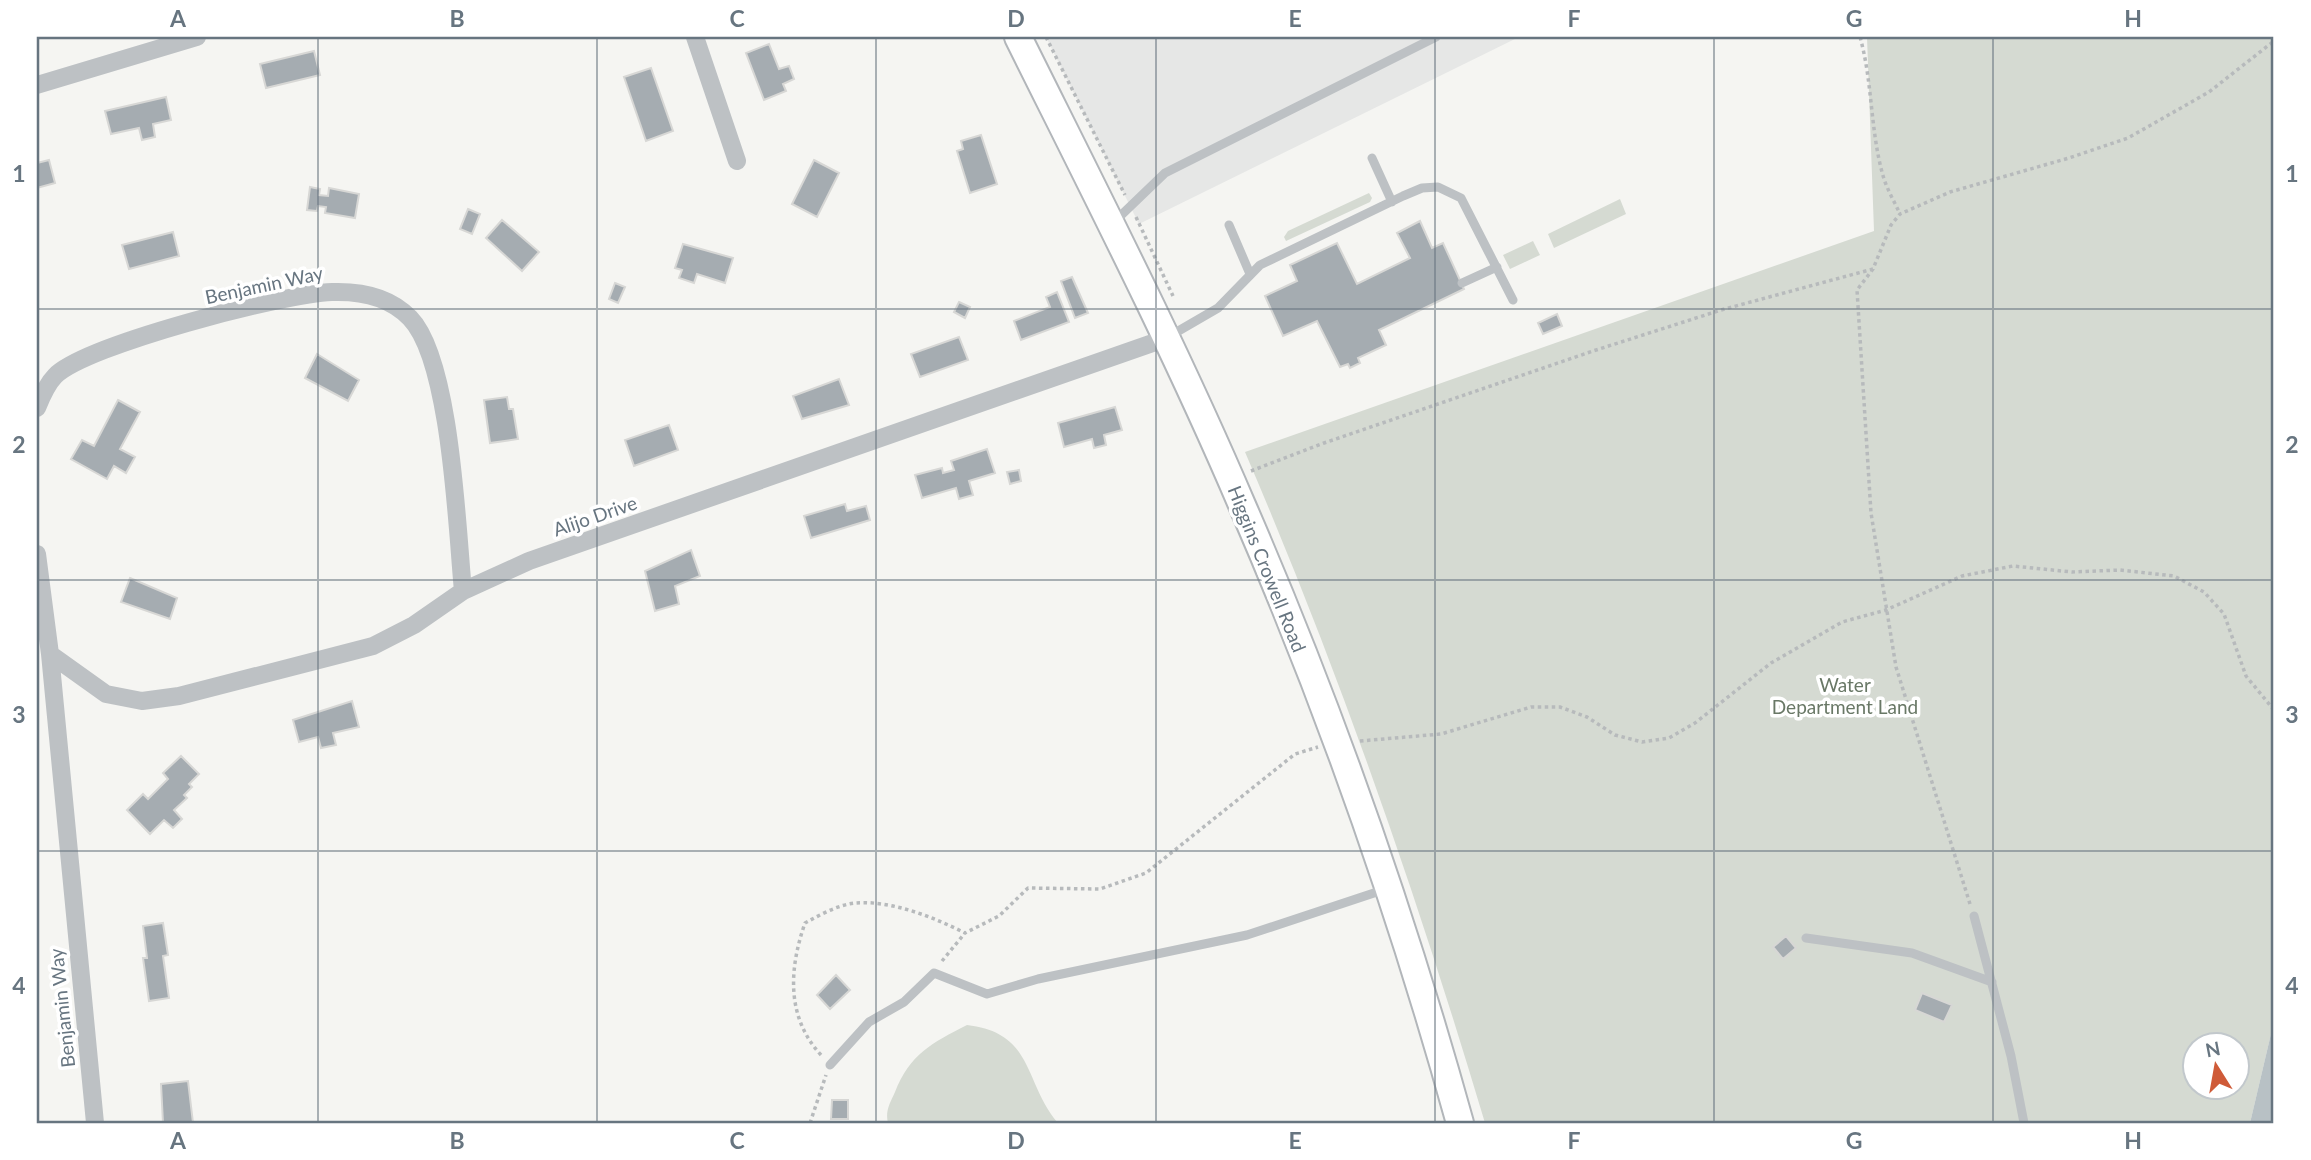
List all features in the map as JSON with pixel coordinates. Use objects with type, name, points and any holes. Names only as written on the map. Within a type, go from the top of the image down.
[{"type":"main road","name":"Higgins Crowell Road","points":[[1018,37],[1124,220],[1167,338],[1279,595],[1335,742],[1413,964],[1460,1123]]},
{"type":"street","points":[[37,85],[197,37]]},
{"type":"street","points":[[695,37],[737,161]]},
{"type":"street","name":"Benjamin Way","points":[[37,408],[55,376],[83,359],[123,343],[300,296],[331,292],[358,293],[389,301],[411,319],[428,344],[449,460],[463,591]]},
{"type":"street","name":"Alijo Drive","points":[[50,654],[106,694],[133,700],[161,699],[373,646],[414,625],[463,591],[529,561],[1167,338]]},
{"type":"street","name":"Benjamin Way","points":[[37,554],[50,654],[95,1123]]},
{"type":"lane","points":[[1124,220],[1165,173],[1436,37]]},
{"type":"lane","points":[[1371,158],[1392,202]]},
{"type":"lane","points":[[1167,338],[1218,308],[1260,265],[1392,202],[1430,187],[1455,193],[1465,204],[1513,300]]},
{"type":"lane","points":[[1229,225],[1250,274]]},
{"type":"lane","points":[[1462,283],[1497,267]]},
{"type":"lane","points":[[830,1065],[869,1022],[904,1002],[934,973],[986,994],[1038,979],[1247,935],[1386,888]]},
{"type":"lane","points":[[1974,916],[2024,1123]]},
{"type":"lane","points":[[1807,938],[1912,953],[1992,982]]},
{"type":"path","points":[[1046,37],[1118,180]]},
{"type":"path","points":[[1860,37],[1869,68],[1872,111],[1884,178],[1900,214]]},
{"type":"path","points":[[1974,916],[1896,667],[1871,513],[1857,290],[1873,269],[1891,225],[1900,214],[1950,192],[2128,138],[2209,92],[2274,41]]},
{"type":"path","points":[[1124,220],[1177,303]]},
{"type":"path","points":[[1229,477],[1262,469],[1324,443],[1721,310],[1873,269]]},
{"type":"path","points":[[934,973],[965,933],[999,916],[1028,888],[1100,889],[1146,873],[1295,754],[1335,742],[1441,734],[1531,708],[1560,707],[1587,717],[1615,736],[1642,742],[1669,738],[1695,723],[1771,663],[1842,622],[1886,610],[1962,576],[2013,566],[2072,572],[2120,570],[2174,576],[2204,592],[2224,614],[2246,676],[2274,710]]},
{"type":"path","points":[[810,1123],[830,1065],[808,1040],[794,997],[793,956],[805,923],[826,911],[855,903],[921,914],[965,933]]},
{"type":"shaded area","points":[[1046,37],[1519,37],[1139,224]]},
{"type":"shaded area","points":[[2274,1021],[2274,1123],[2250,1123]]},
{"type":"green space","name":"Water Department Land","points":[[1867,37],[2274,37],[2274,1021],[2250,1123],[1485,1123],[1375,784],[1313,617],[1245,452],[1874,231]]},
{"type":"green space","points":[[1369,193],[1372,198],[1370,202],[1286,241],[1284,237],[1288,231]]},
{"type":"green space","points":[[1620,199],[1626,214],[1554,248],[1548,234]]},
{"type":"green space","points":[[1533,241],[1540,255],[1510,269],[1503,255]]},
{"type":"green space","points":[[967,1025],[989,1030],[1005,1038],[1016,1049],[1058,1123],[888,1123],[890,1103],[901,1079],[915,1059],[933,1044]]},
{"type":"building","points":[[769,44],[779,69],[789,66],[794,79],[783,84],[786,91],[764,100],[746,53]]},
{"type":"building","points":[[314,51],[320,75],[266,88],[260,64]]},
{"type":"building","points":[[651,68],[673,131],[646,141],[624,77]]},
{"type":"building","points":[[166,97],[171,120],[153,124],[155,137],[142,140],[139,128],[111,134],[105,111]]},
{"type":"building","points":[[981,135],[997,184],[970,193],[957,151],[963,149],[961,141]]},
{"type":"building","points":[[49,160],[55,183],[37,188],[37,163]]},
{"type":"building","points":[[814,160],[839,173],[817,217],[792,204]]},
{"type":"building","points":[[310,187],[320,189],[319,195],[328,196],[329,188],[359,194],[355,218],[325,213],[326,207],[318,206],[317,211],[307,210]]},
{"type":"building","points":[[468,209],[480,214],[472,234],[460,229]]},
{"type":"building","points":[[502,220],[539,252],[522,271],[486,238]]},
{"type":"building","points":[[1420,221],[1432,248],[1443,243],[1464,289],[1379,330],[1386,345],[1358,358],[1360,363],[1350,368],[1348,364],[1340,367],[1317,321],[1283,336],[1265,296],[1297,281],[1290,265],[1337,243],[1357,284],[1410,258],[1397,233]]},
{"type":"building","points":[[173,232],[179,256],[129,269],[122,245]]},
{"type":"building","points":[[683,244],[733,258],[725,283],[697,274],[694,283],[679,278],[682,270],[675,268]]},
{"type":"building","points":[[1072,277],[1088,313],[1075,318],[1061,281]]},
{"type":"building","points":[[615,283],[625,287],[618,303],[609,299]]},
{"type":"building","points":[[1057,292],[1069,322],[1021,340],[1014,321],[1050,307],[1046,297]]},
{"type":"building","points":[[959,302],[970,307],[965,318],[954,312]]},
{"type":"building","points":[[1557,314],[1562,326],[1543,334],[1538,323]]},
{"type":"building","points":[[959,337],[968,360],[920,377],[911,354]]},
{"type":"building","points":[[317,354],[359,380],[348,401],[305,378]]},
{"type":"building","points":[[839,379],[849,405],[802,419],[793,396]]},
{"type":"building","points":[[507,397],[509,409],[513,409],[518,439],[490,443],[484,400]]},
{"type":"building","points":[[118,400],[140,412],[120,449],[135,457],[126,473],[114,466],[107,479],[71,459],[82,440],[94,446]]},
{"type":"building","points":[[1115,407],[1122,430],[1104,435],[1106,445],[1094,448],[1092,439],[1064,447],[1058,423]]},
{"type":"building","points":[[669,425],[678,450],[634,466],[625,440]]},
{"type":"building","points":[[987,449],[995,473],[969,481],[973,495],[959,499],[956,488],[922,498],[915,475],[942,468],[943,473],[954,470],[951,461]]},
{"type":"building","points":[[1019,470],[1021,481],[1010,484],[1007,472]]},
{"type":"building","points":[[845,504],[847,511],[866,506],[870,520],[811,538],[804,516]]},
{"type":"building","points":[[691,550],[700,576],[675,586],[679,604],[655,611],[645,571]]},
{"type":"building","points":[[130,578],[177,598],[170,619],[121,602]]},
{"type":"building","points":[[352,701],[359,727],[333,733],[336,745],[321,748],[318,737],[299,742],[293,720]]},
{"type":"building","points":[[181,756],[199,774],[189,784],[192,787],[184,795],[187,798],[174,810],[182,819],[173,828],[164,820],[150,834],[127,810],[143,794],[148,799],[168,779],[163,773]]},
{"type":"building","points":[[163,923],[168,955],[163,956],[169,998],[149,1001],[143,958],[147,958],[143,926]]},
{"type":"building","points":[[1786,936],[1796,948],[1783,959],[1773,947]]},
{"type":"building","points":[[836,975],[850,990],[830,1009],[817,995]]},
{"type":"building","points":[[1922,993],[1952,1005],[1944,1022],[1915,1010]]},
{"type":"building","points":[[188,1081],[193,1123],[163,1123],[161,1084]]},
{"type":"building","points":[[832,1100],[848,1100],[848,1119],[831,1119]]}]
